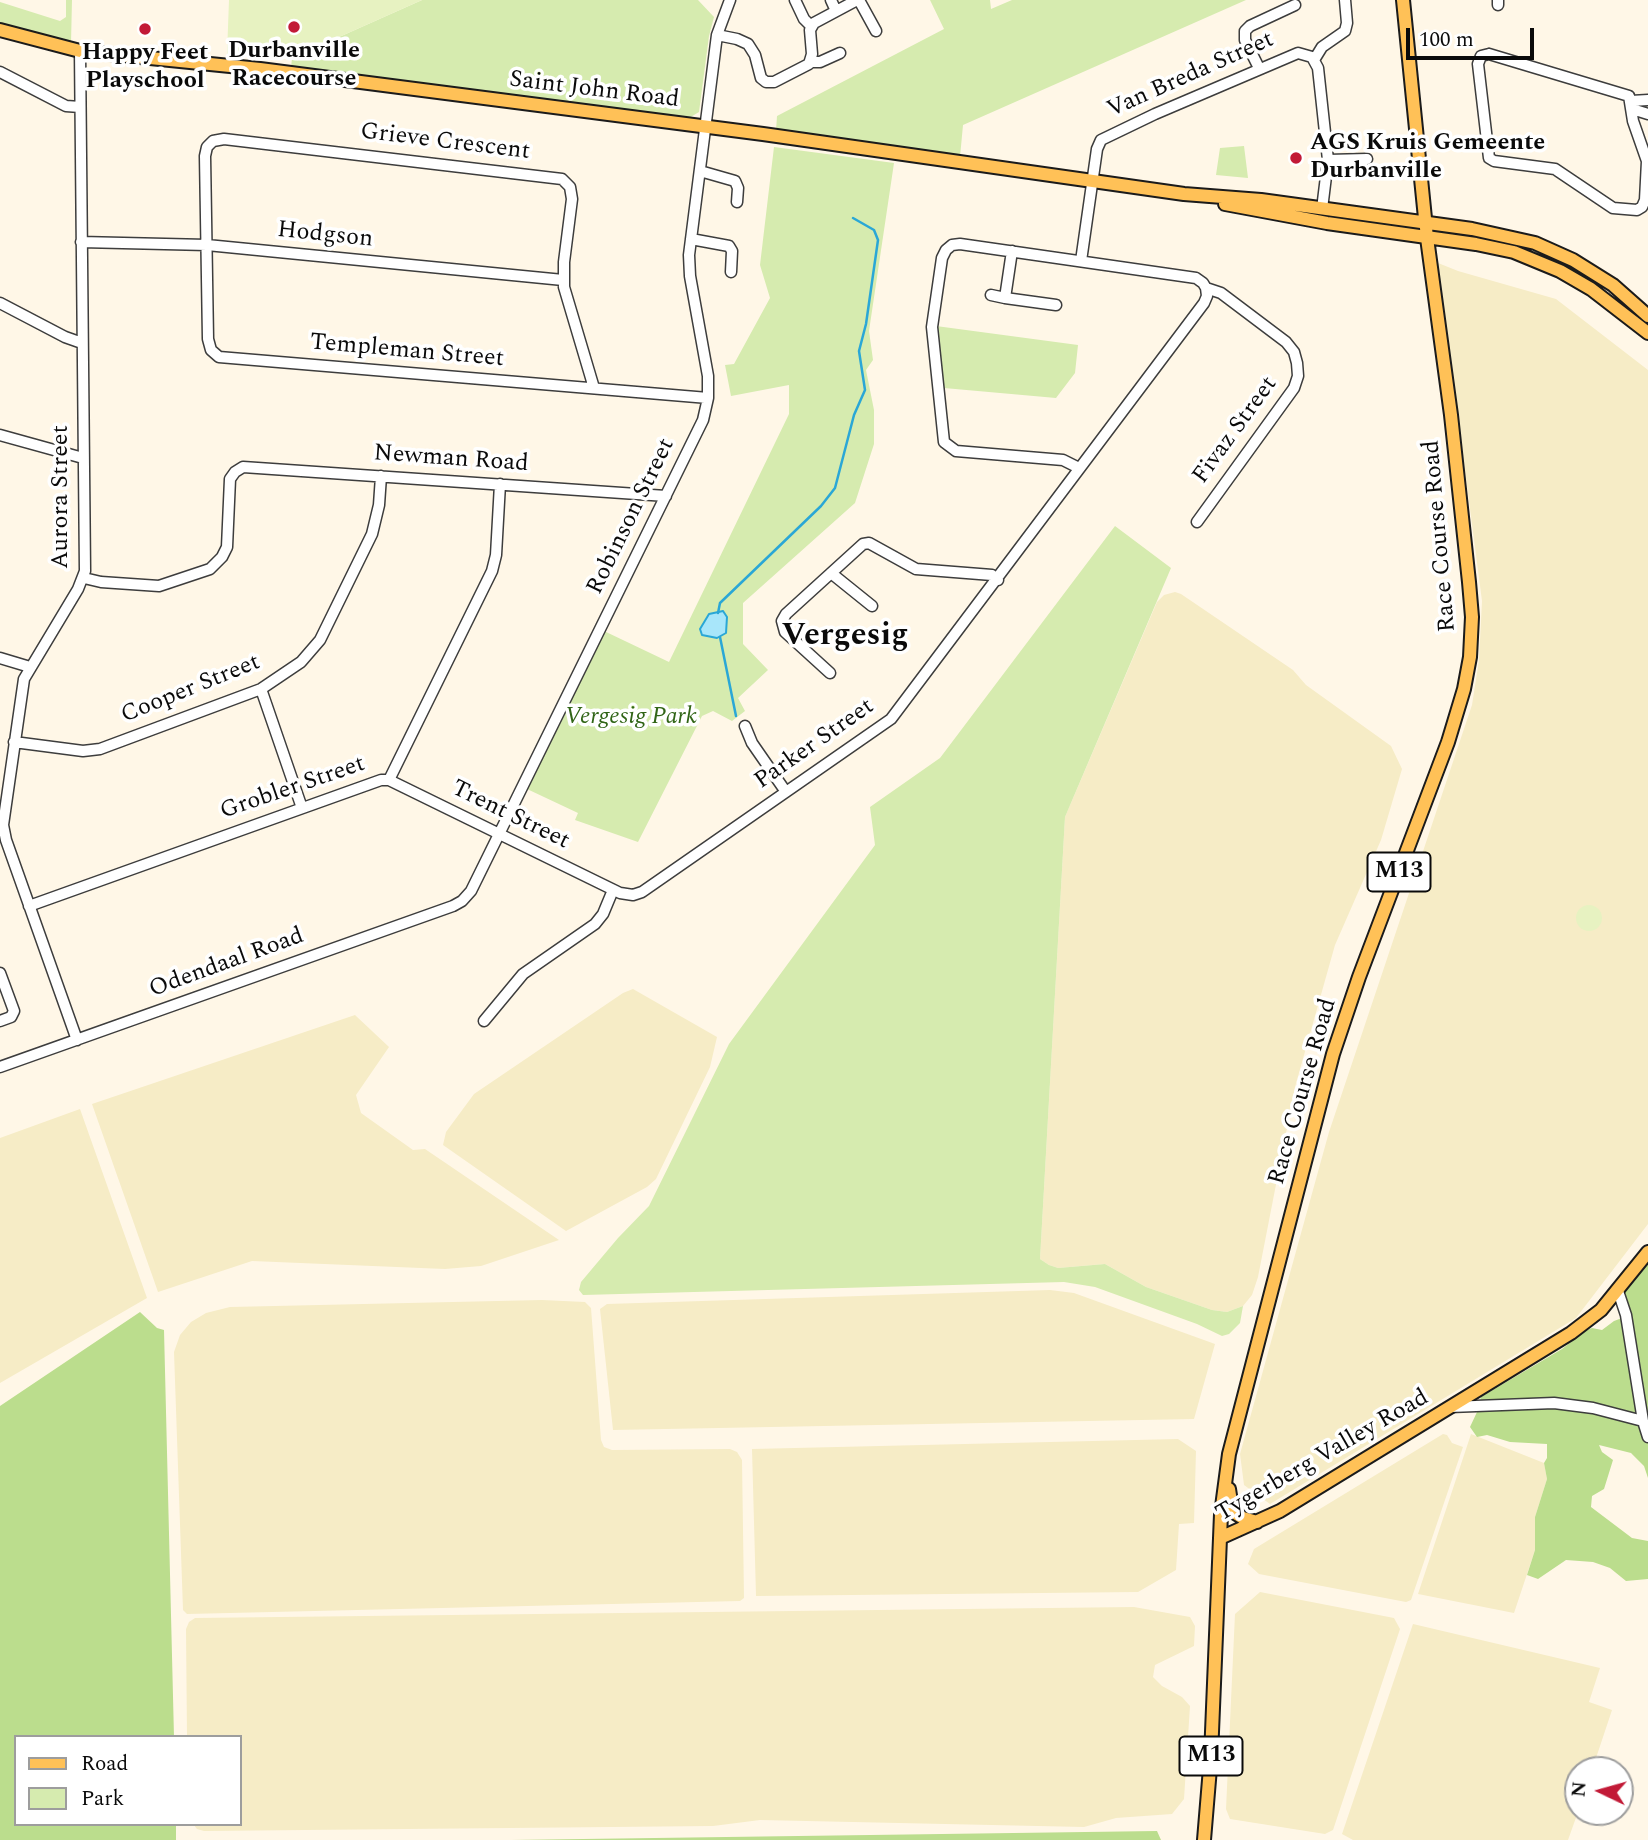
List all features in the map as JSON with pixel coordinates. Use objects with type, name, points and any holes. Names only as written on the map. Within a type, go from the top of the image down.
[{"type":"main road","name":"Race Course Road","points":[[1220,1538],[1227,1468],[1238,1415],[1340,1033],[1448,742],[1464,690],[1470,657],[1472,617],[1469,582],[1451,415],[1425,223],[1403,0]]},
{"type":"main road","name":"Saint John Road","points":[[0,30],[80,51],[260,69],[705,127],[1184,194],[1261,200],[1483,231],[1535,243],[1573,260],[1602,277],[1648,316]]},
{"type":"main road","name":"Saint John Road","points":[[1184,194],[1252,210],[1502,249],[1534,259],[1591,289],[1648,333]]},
{"type":"main road","name":"Tygerberg Valley Road","points":[[1204,1840],[1211,1756],[1220,1538],[1289,1506],[1571,1333],[1601,1310],[1648,1252]]},
{"type":"main road","points":[[1227,1468],[1232,1509],[1242,1518],[1257,1522]]},
{"type":"street","name":"Robinson Street","points":[[467,897],[699,428],[708,398],[706,365],[690,276],[691,239],[716,35],[730,0]]},
{"type":"street","points":[[795,0],[804,19],[811,26]]},
{"type":"street","points":[[831,0],[836,11]]},
{"type":"street","points":[[716,35],[748,44],[755,55],[759,75],[766,82],[777,81],[805,67],[811,61],[811,26],[858,0],[876,31]]},
{"type":"street","points":[[1314,60],[1322,47],[1345,31],[1345,0]]},
{"type":"street","points":[[1259,68],[1245,40],[1247,29],[1295,5]]},
{"type":"street","name":"Aurora Street","points":[[77,1040],[29,906],[4,846],[3,825],[22,688],[30,667],[84,578],[86,554],[80,51]]},
{"type":"street","name":"Van Breda Street","points":[[1093,181],[1098,146],[1104,138],[1298,52],[1309,55],[1318,68],[1328,160],[1322,209]]},
{"type":"street","points":[[811,61],[820,62],[840,53]]},
{"type":"street","points":[[1632,105],[1633,121],[1647,161],[1645,200],[1639,209],[1616,209],[1555,169],[1494,161],[1489,158],[1479,59],[1489,54],[1626,95],[1632,105],[1648,114]]},
{"type":"street","points":[[0,72],[66,106],[80,107]]},
{"type":"street","points":[[1632,105],[1648,100]]},
{"type":"street","name":"Grieve Crescent","points":[[207,245],[206,151],[213,141],[224,139],[562,179],[570,187],[572,199],[564,280],[570,315],[594,388]]},
{"type":"street","points":[[1328,160],[1367,159]]},
{"type":"street","points":[[700,171],[735,181],[738,188],[737,202]]},
{"type":"street","points":[[1081,261],[1093,181]]},
{"type":"street","points":[[691,239],[729,246],[732,251],[731,272]]},
{"type":"street","name":"Hodgson","points":[[81,242],[207,245],[564,280]]},
{"type":"street","name":"Templeman Street","points":[[207,245],[208,343],[219,357],[708,398]]},
{"type":"street","name":"Fivaz Street","points":[[1079,468],[1063,460],[956,451],[949,448],[943,439],[943,408],[932,327],[943,254],[952,245],[1193,277],[1201,281],[1206,288],[1221,292],[1286,342],[1294,352],[1298,370],[1297,382],[1197,522]]},
{"type":"street","points":[[1005,298],[1012,251]]},
{"type":"street","name":"Parker Street","points":[[613,890],[629,895],[642,892],[891,719],[1204,303],[1206,288]]},
{"type":"street","points":[[991,295],[1056,305]]},
{"type":"street","points":[[0,303],[82,343]]},
{"type":"street","points":[[0,435],[83,458]]},
{"type":"street","name":"Newman Road","points":[[84,578],[101,582],[159,586],[210,569],[222,557],[228,541],[230,483],[234,472],[247,466],[666,496]]},
{"type":"street","name":"Cooper Street","points":[[14,742],[95,751],[261,690],[301,662],[320,640],[372,534],[379,505],[381,476]]},
{"type":"street","name":"Grobler Street","points":[[29,906],[381,780],[389,780],[492,571],[496,555],[500,484]]},
{"type":"street","points":[[830,673],[785,632],[782,625],[786,614],[860,545],[866,543],[920,569],[992,576],[998,580]]},
{"type":"street","points":[[831,573],[872,606]]},
{"type":"street","points":[[0,657],[30,667]]},
{"type":"street","points":[[261,690],[302,808]]},
{"type":"street","points":[[745,726],[752,743],[786,793]]},
{"type":"street","name":"Trent Street","points":[[389,780],[613,890]]},
{"type":"street","points":[[484,1021],[523,974],[595,924],[603,914],[613,890]]},
{"type":"street","name":"Odendaal Road","points":[[0,1067],[453,905],[467,897]]},
{"type":"street","points":[[0,973],[13,1011],[11,1017],[0,1021]]},
{"type":"street","points":[[1618,1291],[1626,1315],[1648,1437]]},
{"type":"street","points":[[1450,1407],[1554,1403],[1594,1408],[1643,1421]]},
{"type":"shaded area","points":[[1438,263],[1556,299],[1648,370],[1648,1224],[1576,1318],[1270,1504],[1244,1485],[1240,1454],[1329,1132],[1472,705],[1479,660],[1482,601]]},
{"type":"shaded area","points":[[1175,592],[1293,670],[1306,685],[1391,746],[1402,769],[1381,840],[1335,945],[1295,1087],[1258,1277],[1252,1295],[1243,1306],[1227,1312],[1212,1310],[1146,1287],[1105,1264],[1058,1268],[1040,1259],[1065,817],[1157,602],[1164,595]]},
{"type":"shaded area","points":[[633,989],[717,1037],[710,1067],[656,1179],[647,1187],[566,1231],[443,1145],[446,1132],[474,1094],[623,993]]},
{"type":"shaded area","points":[[355,1015],[389,1047],[356,1095],[361,1113],[413,1150],[425,1149],[559,1240],[481,1266],[445,1269],[252,1261],[158,1292],[92,1104]]},
{"type":"shaded area","points":[[80,1109],[147,1298],[0,1383],[0,1138]]},
{"type":"shaded area","points":[[1050,1290],[1074,1293],[1215,1344],[1194,1419],[613,1430],[600,1309],[607,1304]]},
{"type":"shaded area","points":[[542,1300],[585,1302],[591,1308],[601,1440],[604,1447],[612,1450],[730,1449],[737,1452],[742,1460],[744,1598],[740,1601],[187,1614],[183,1610],[174,1352],[180,1335],[191,1322],[206,1313],[230,1307]]},
{"type":"shaded area","points":[[1443,1434],[1447,1435],[1452,1443],[1463,1447],[1411,1600],[1406,1602],[1259,1574],[1248,1564],[1254,1549]]},
{"type":"shaded area","points":[[1471,1434],[1544,1463],[1547,1479],[1535,1517],[1535,1550],[1514,1613],[1418,1594]]},
{"type":"shaded area","points":[[1178,1439],[1196,1451],[1194,1523],[1179,1524],[1176,1570],[1138,1592],[756,1596],[752,1449]]},
{"type":"shaded area","points":[[1260,1592],[1394,1618],[1400,1629],[1333,1830],[1325,1834],[1230,1819],[1226,1809],[1235,1614]]},
{"type":"shaded area","points":[[1134,1607],[1190,1617],[1195,1626],[1194,1646],[1155,1665],[1153,1677],[1162,1686],[1182,1697],[1190,1706],[1184,1799],[1172,1814],[1116,1818],[1084,1827],[760,1820],[713,1826],[204,1831],[195,1826],[242,1826],[242,1735],[187,1735],[186,1629],[189,1622],[195,1618]]},
{"type":"shaded area","points":[[1413,1624],[1600,1668],[1589,1702],[1612,1710],[1597,1756],[1564,1756],[1564,1826],[1573,1826],[1568,1840],[1353,1840],[1342,1834]]},
{"type":"green space","points":[[66,0],[72,0],[71,43],[0,24],[0,2],[60,21],[66,17]]},
{"type":"green space","name":"Durbanville Racecourse","points":[[229,0],[422,0],[292,58],[227,54]]},
{"type":"green space","points":[[422,0],[698,0],[714,17],[699,112],[688,121],[291,68],[292,58]]},
{"type":"green space","points":[[930,0],[990,0],[991,9],[1012,0],[1246,0],[963,125],[960,157],[776,131],[777,116],[944,29]]},
{"type":"green space","points":[[1244,146],[1248,178],[1216,175],[1220,148]]},
{"type":"green space","name":"Vergesig Park","points":[[774,147],[894,163],[869,331],[873,360],[866,370],[874,410],[874,444],[855,503],[743,603],[743,644],[768,670],[738,698],[745,711],[732,721],[713,711],[702,716],[638,842],[575,820],[578,813],[527,789],[604,631],[669,662],[789,414],[789,385],[731,396],[725,365],[734,364],[770,298],[760,265]]},
{"type":"green space","points":[[936,326],[1078,345],[1075,373],[1056,398],[944,388]]},
{"type":"green space","points":[[1115,526],[1171,568],[1065,817],[1040,1259],[1058,1268],[1105,1264],[1146,1287],[1212,1310],[1227,1312],[1243,1306],[1240,1323],[1229,1334],[1222,1336],[1197,1324],[1095,1287],[1064,1282],[583,1295],[579,1290],[581,1282],[649,1206],[729,1044],[875,845],[870,807],[940,758]]},
{"type":"green space","points":[[1589,905],[1598,909],[1602,918],[1598,927],[1589,931],[1580,927],[1576,918],[1580,909]]},
{"type":"green space","points":[[1648,1263],[1648,1478],[1644,1466],[1631,1453],[1599,1445],[1602,1452],[1613,1460],[1604,1489],[1592,1496],[1591,1507],[1632,1538],[1648,1541],[1648,1579],[1626,1581],[1610,1568],[1593,1562],[1566,1560],[1538,1579],[1527,1575],[1535,1550],[1535,1517],[1547,1479],[1544,1463],[1547,1458],[1547,1444],[1510,1442],[1487,1435],[1477,1437],[1470,1427],[1481,1397],[1562,1349],[1585,1331],[1592,1328],[1602,1330],[1622,1318],[1623,1293]]},
{"type":"green space","points":[[140,1312],[157,1328],[164,1330],[174,1735],[14,1735],[14,1826],[176,1826],[176,1840],[0,1840],[0,1406]]},
{"type":"green space","points":[[1157,1831],[1161,1840],[511,1840]]},
{"type":"water","points":[[723,611],[727,617],[726,633],[717,638],[702,635],[700,629],[709,614]]},
{"type":"waterway","points":[[718,613],[720,603],[821,506],[835,488],[854,415],[865,390],[859,351],[866,324],[878,240],[874,230],[853,218]]},
{"type":"waterway","points":[[720,637],[736,716]]},
{"type":"place","name":"Durbanville Racecourse","points":[[294,27]]},
{"type":"place","name":"Happy Feet Playschool","points":[[145,29]]},
{"type":"place","name":"AGS Kruis Gemeente Durbanville","points":[[1296,158]]},
{"type":"district","name":"Vergesig","points":[[845,638]]}]
